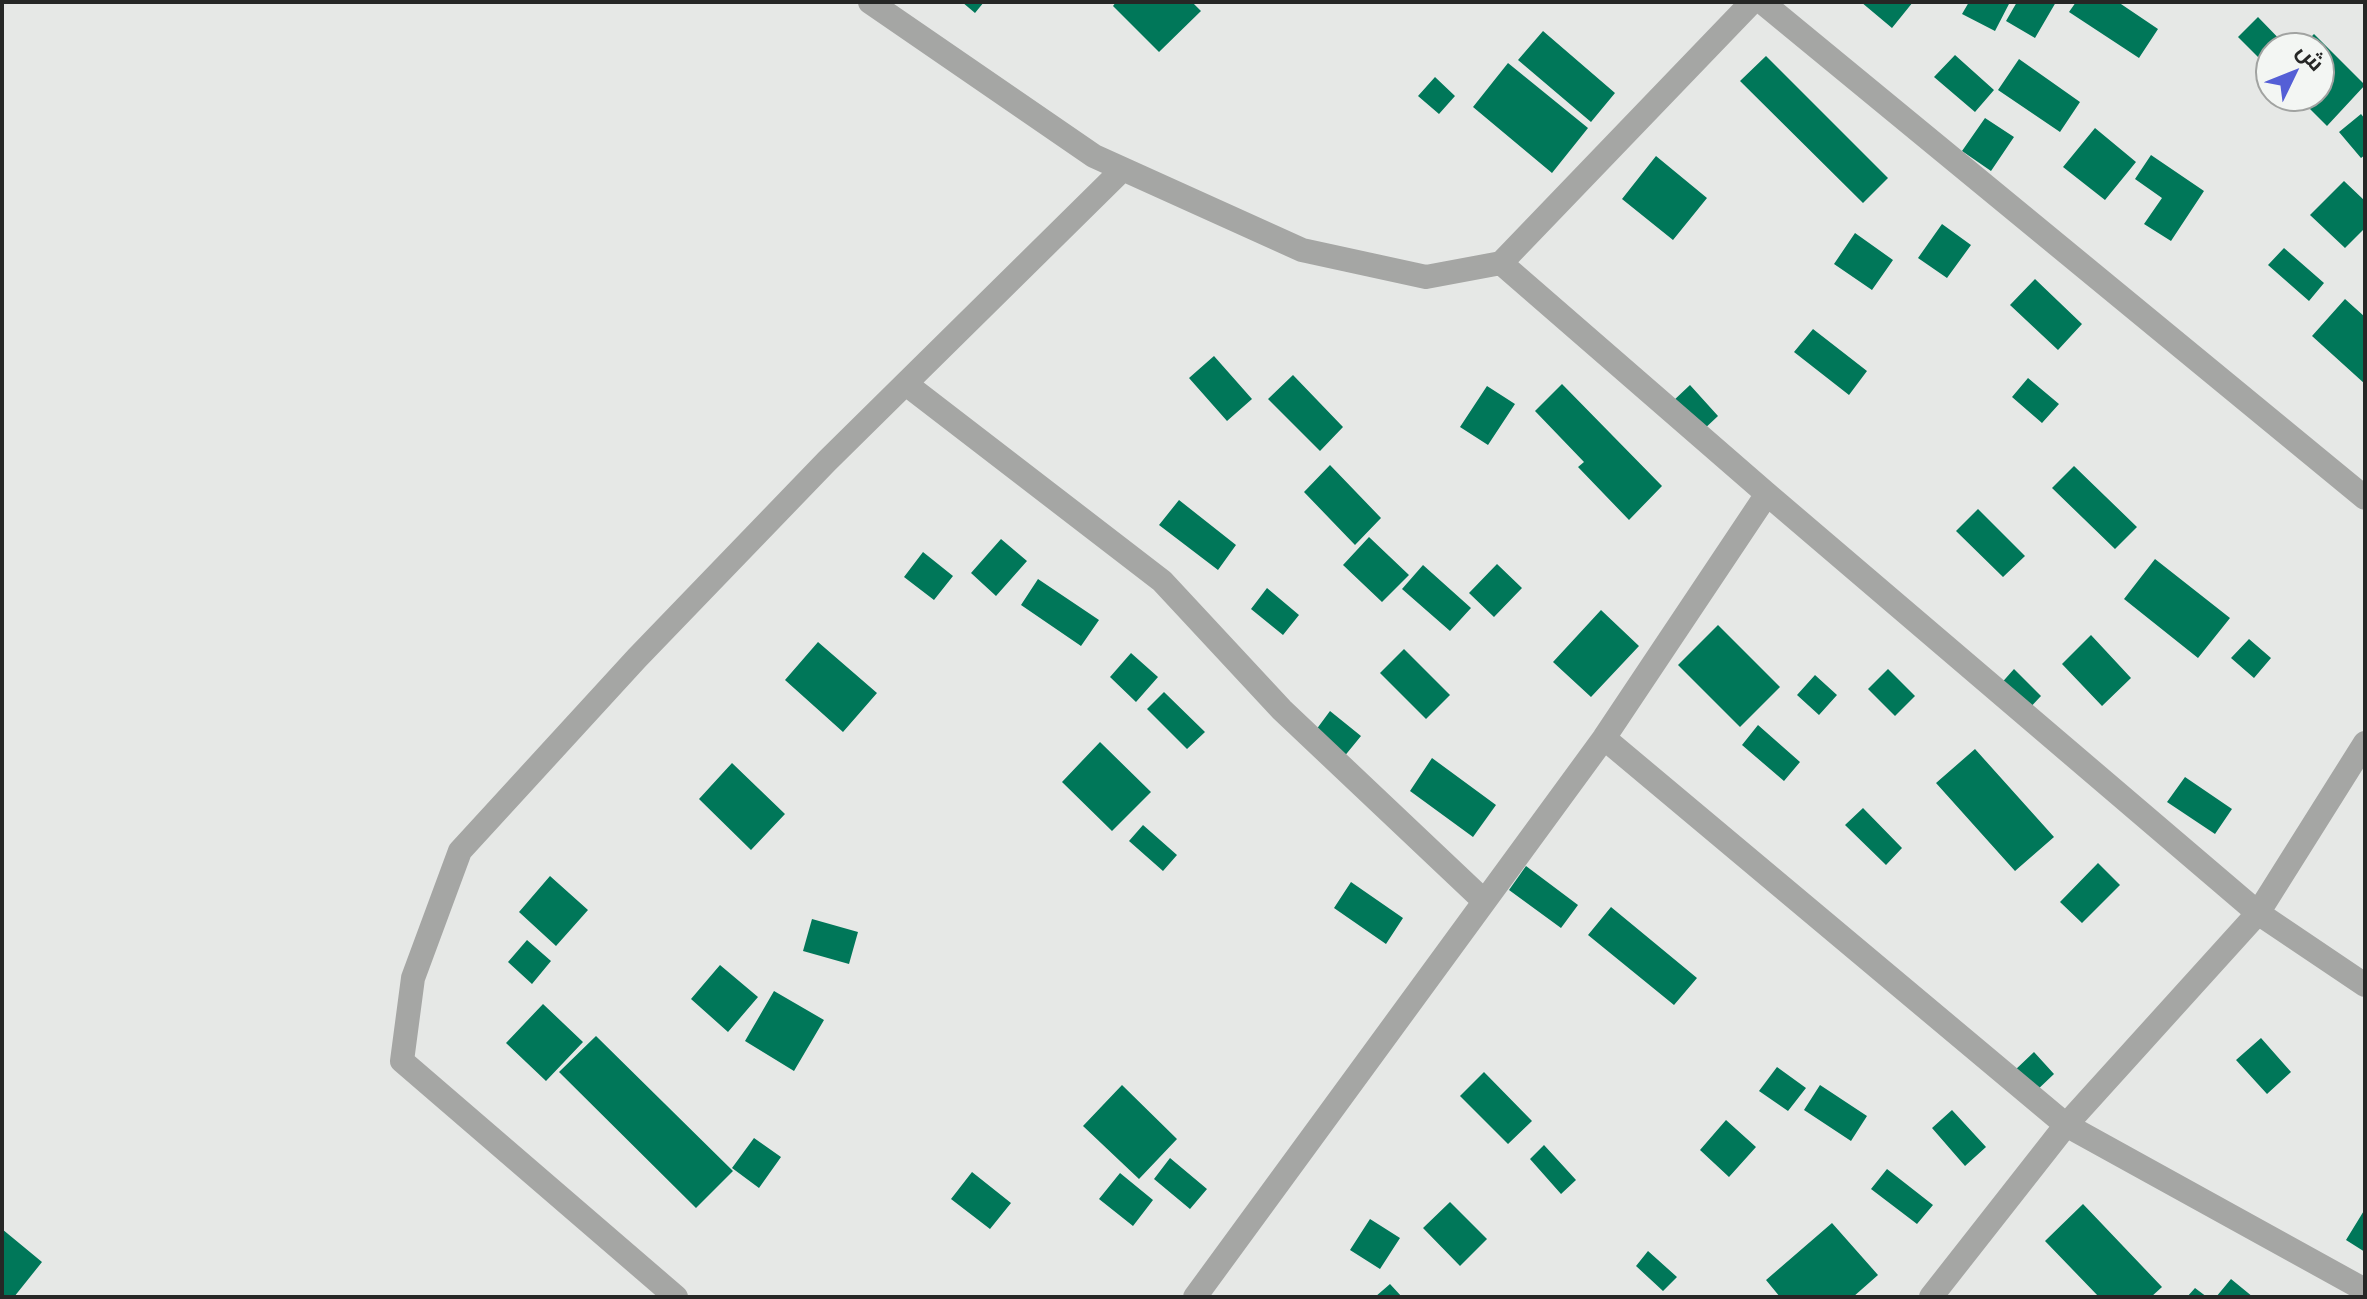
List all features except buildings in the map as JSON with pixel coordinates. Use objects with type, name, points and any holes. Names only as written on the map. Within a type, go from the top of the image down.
[{"type":"street","points":[[870,2],[1094,156],[1302,250],[1426,277],[1501,263],[1752,2]]},
{"type":"street","points":[[1762,2],[2365,498]]},
{"type":"street","points":[[676,1297],[402,1061],[413,978],[460,851],[637,658],[1123,169]]},
{"type":"street","points":[[1501,263],[2258,913],[2365,985]]},
{"type":"street","points":[[906,384],[1162,581],[1282,710],[1484,901]]},
{"type":"street","points":[[1195,1297],[1604,738],[1767,494]]},
{"type":"street","points":[[1604,738],[2066,1125],[2365,1290]]},
{"type":"street","points":[[1931,1297],[2066,1125],[2258,913],[2365,743]]}]
